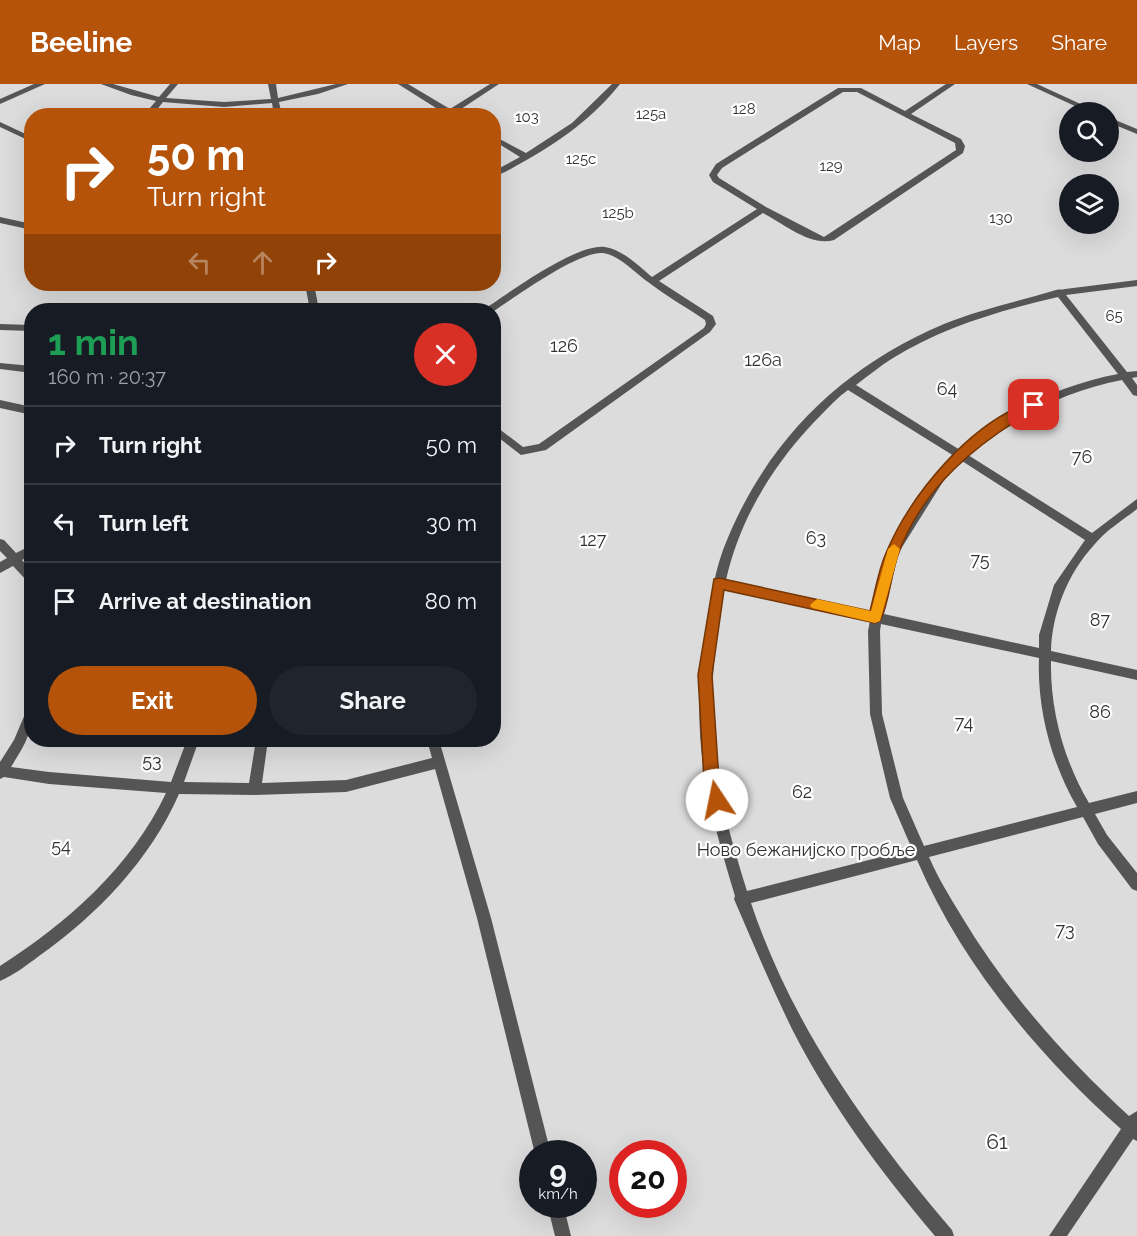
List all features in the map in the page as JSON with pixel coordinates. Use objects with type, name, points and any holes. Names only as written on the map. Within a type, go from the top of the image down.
[{"type":"lane","points":[[0,102],[41,84]]},
{"type":"lane","points":[[105,84],[160,100],[216,105],[275,100],[344,84]]},
{"type":"lane","points":[[154,108],[174,84]]},
{"type":"lane","points":[[272,84],[276,108]]},
{"type":"lane","points":[[402,84],[439,108]]},
{"type":"lane","points":[[460,108],[495,84]]},
{"type":"lane","points":[[501,170],[526,157],[582,120],[616,84]]},
{"type":"lane","points":[[905,114],[951,84]]},
{"type":"lane","points":[[1031,84],[1072,102]]},
{"type":"lane","points":[[841,90],[858,90],[958,141],[962,146],[960,151],[831,238],[824,240],[814,237],[763,209],[716,180],[713,175],[718,166],[841,90]]},
{"type":"lane","points":[[0,124],[24,136]]},
{"type":"lane","points":[[1119,124],[1137,132]]},
{"type":"lane","points":[[501,142],[526,157]]},
{"type":"lane","points":[[652,280],[763,209]]},
{"type":"lane","points":[[0,220],[24,225]]},
{"type":"lane","points":[[500,303],[591,250],[607,251],[710,318],[711,324],[707,330],[542,447],[521,451],[501,435]]},
{"type":"lane","points":[[946,1236],[915,1202],[840,1098],[782,996],[741,899],[712,781],[705,675],[719,583],[729,548],[760,484],[799,429],[847,384],[894,352],[945,326],[1000,306],[1059,292],[1137,283]]},
{"type":"lane","points":[[1059,292],[1131,375],[1137,392]]},
{"type":"lane","points":[[0,327],[24,328]]},
{"type":"lane","points":[[0,366],[24,369]]},
{"type":"lane","points":[[1057,1236],[1135,1127],[1060,1061],[1001,991],[954,922],[917,854],[886,768],[873,688],[875,617],[892,554],[921,500],[960,455],[995,428],[1034,405],[1078,388],[1131,375]]},
{"type":"lane","points":[[847,384],[1091,537]]},
{"type":"lane","points":[[0,404],[24,409]]},
{"type":"lane","points":[[1137,503],[1113,517],[1091,537],[1066,570],[1050,609],[1043,654],[1044,690],[1051,728],[1065,769],[1085,810],[1123,868],[1137,884]]},
{"type":"lane","points":[[0,543],[24,569]]},
{"type":"lane","points":[[0,568],[24,553]]},
{"type":"lane","points":[[719,583],[1137,675]]},
{"type":"lane","points":[[24,731],[1,772],[175,788],[255,789],[346,786],[440,762]]},
{"type":"lane","points":[[0,974],[54,937],[96,900],[145,841],[175,788],[190,747]]},
{"type":"lane","points":[[255,789],[261,747]]},
{"type":"lane","points":[[435,747],[484,918],[540,1140]]},
{"type":"lane","points":[[741,899],[1137,797]]},
{"type":"lane","points":[[558,1218],[563,1236]]},
{"type":"green space","name":"Ново бежанијско гробље","points":[[0,84],[1137,84],[1137,1236],[0,1236]]},
{"type":"slow traffic","points":[[817,605],[875,617],[894,549]]},
{"type":"route","points":[[717,800],[712,781],[705,675],[719,583],[875,617],[892,554],[921,500],[960,455],[995,428],[1034,405]]},
{"type":"park label","name":"128","points":[[744,109]]},
{"type":"park label","name":"125a","points":[[651,114]]},
{"type":"park label","name":"103","points":[[527,117]]},
{"type":"park label","name":"125c","points":[[581,159]]},
{"type":"park label","name":"129","points":[[831,166]]},
{"type":"park label","name":"125b","points":[[618,213]]},
{"type":"park label","name":"130","points":[[1001,218]]},
{"type":"park label","name":"65","points":[[1114,316]]},
{"type":"park label","name":"126","points":[[564,346]]},
{"type":"park label","name":"126a","points":[[763,360]]},
{"type":"park label","name":"64","points":[[947,389]]},
{"type":"park label","name":"76","points":[[1082,457]]},
{"type":"park label","name":"63","points":[[816,538]]},
{"type":"park label","name":"127","points":[[593,540]]},
{"type":"park label","name":"75","points":[[980,560]]},
{"type":"park label","name":"87","points":[[1100,620]]},
{"type":"park label","name":"86","points":[[1100,712]]},
{"type":"park label","name":"74","points":[[964,723]]},
{"type":"park label","name":"53","points":[[152,761]]},
{"type":"park label","name":"62","points":[[802,792]]},
{"type":"park label","name":"54","points":[[61,846]]},
{"type":"park label","name":"73","points":[[1065,930]]},
{"type":"park label","name":"61","points":[[997,1142]]}]
